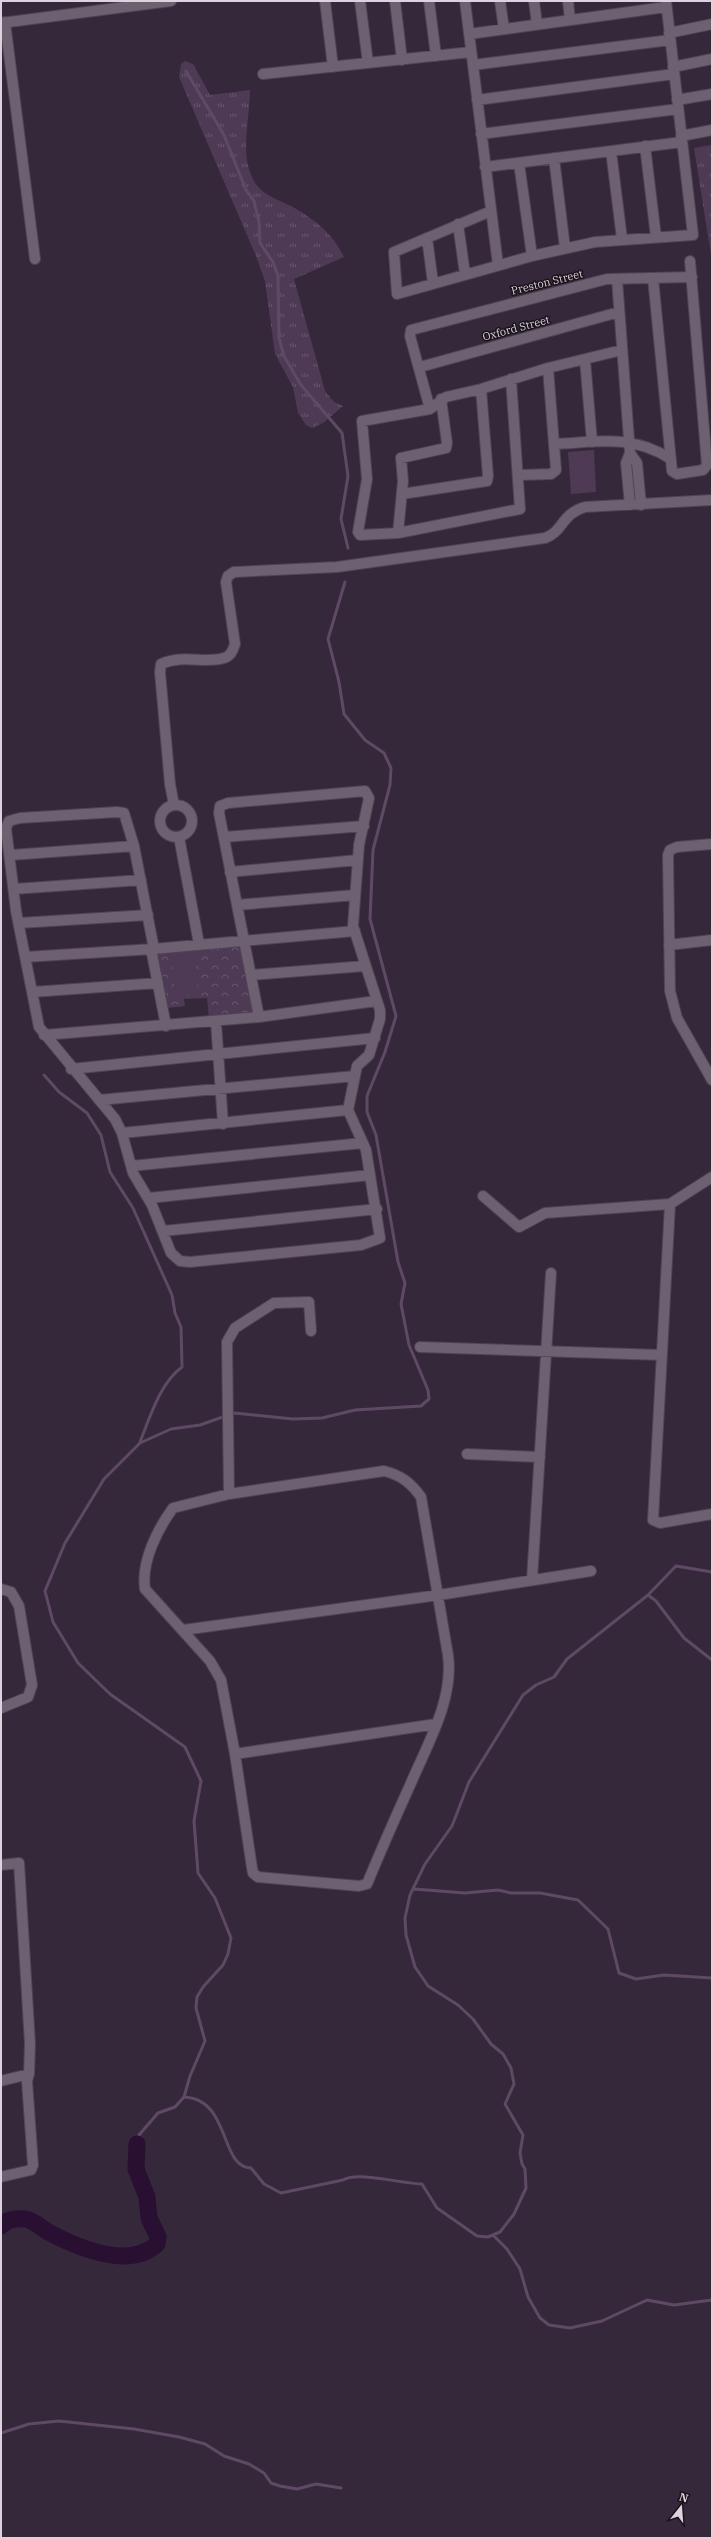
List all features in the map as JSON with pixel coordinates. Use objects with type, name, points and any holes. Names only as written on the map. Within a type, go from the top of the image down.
[{"type":"street","points":[[36,260],[3,23],[170,1]]},
{"type":"street","points":[[326,1],[333,67]]},
{"type":"street","points":[[360,1],[368,63]]},
{"type":"street","points":[[395,1],[402,60]]},
{"type":"street","points":[[429,1],[436,56]]},
{"type":"street","points":[[465,1],[498,265]]},
{"type":"street","points":[[500,1],[504,29]]},
{"type":"street","points":[[534,1],[537,24]]},
{"type":"street","points":[[568,1],[570,20]]},
{"type":"street","points":[[469,34],[570,20],[666,4],[693,234],[622,239],[565,248],[464,274],[397,294],[394,252],[491,211]]},
{"type":"street","points":[[473,65],[670,36],[712,24]]},
{"type":"street","points":[[263,74],[471,52]]},
{"type":"street","points":[[477,100],[674,70],[712,59]]},
{"type":"street","points":[[481,134],[677,104],[712,94]]},
{"type":"street","points":[[485,167],[646,146],[682,139],[712,130]]},
{"type":"street","points":[[646,146],[656,237]]},
{"type":"street","points":[[611,151],[622,239]]},
{"type":"street","points":[[554,158],[565,248]]},
{"type":"street","points":[[519,163],[532,256]]},
{"type":"street","points":[[458,224],[464,274]]},
{"type":"street","points":[[427,238],[433,283]]},
{"type":"street","points":[[653,278],[672,471],[677,474],[703,470],[707,467],[690,261]]},
{"type":"street","name":"Preston Street","points":[[420,367],[410,336],[411,330],[533,298],[617,279],[692,277]]},
{"type":"street","points":[[617,279],[628,442],[630,453],[637,463],[641,505]]},
{"type":"street","name":"Oxford Street","points":[[420,367],[619,312]]},
{"type":"street","points":[[511,379],[522,506],[517,511],[398,533],[363,535],[358,532],[367,479],[362,421],[430,409],[441,399],[480,389],[511,379],[548,368],[622,350]]},
{"type":"street","points":[[585,360],[592,442]]},
{"type":"street","points":[[420,367],[430,409]]},
{"type":"street","points":[[520,475],[554,473],[554,444],[548,368]]},
{"type":"street","points":[[402,494],[487,481],[488,476],[480,389]]},
{"type":"street","points":[[398,533],[402,494],[401,458],[446,448],[448,443],[441,399]]},
{"type":"street","points":[[554,444],[628,442],[644,444],[671,459]]},
{"type":"street","points":[[630,453],[626,463],[630,505]]},
{"type":"street","points":[[174,805],[160,679],[162,664],[173,659],[225,658],[232,652],[235,644],[226,582],[228,576],[234,572],[350,565],[545,538],[557,531],[566,516],[578,509],[712,500]]},
{"type":"street","points":[[166,1026],[148,915],[134,846],[124,813],[117,812],[20,818],[9,821],[6,828],[11,855],[14,889],[38,1024],[44,1035],[71,1069],[115,1119],[122,1133],[131,1166],[149,1198],[164,1231],[171,1253],[180,1260],[190,1262],[361,1245],[380,1238],[377,1209],[363,1143],[348,1110],[358,1064],[369,1055],[375,1038],[380,1010],[355,931],[355,895],[358,860],[369,798],[365,791],[228,802],[220,806],[218,813],[259,1017]]},
{"type":"street","points":[[174,805],[186,809],[191,816],[190,829],[179,837],[165,833],[160,824],[165,810],[174,805]]},
{"type":"street","points":[[224,837],[364,826]]},
{"type":"street","points":[[179,837],[199,944]]},
{"type":"street","points":[[712,844],[677,846],[670,850],[669,945],[670,991],[677,1018],[712,1080]]},
{"type":"street","points":[[11,855],[134,846]]},
{"type":"street","points":[[230,872],[358,860]]},
{"type":"street","points":[[14,889],[141,880]]},
{"type":"street","points":[[236,905],[355,895]]},
{"type":"street","points":[[19,923],[148,915]]},
{"type":"street","points":[[25,957],[153,949],[355,931]]},
{"type":"street","points":[[669,945],[712,940]]},
{"type":"street","points":[[251,975],[365,966]]},
{"type":"street","points":[[32,992],[158,983]]},
{"type":"street","points":[[44,1035],[216,1022],[376,1001]]},
{"type":"street","points":[[216,1022],[223,1124]]},
{"type":"street","points":[[71,1069],[218,1056],[375,1038]]},
{"type":"street","points":[[99,1100],[221,1090],[355,1076]]},
{"type":"street","points":[[122,1133],[223,1124],[348,1110]]},
{"type":"street","points":[[131,1166],[363,1143]]},
{"type":"street","points":[[149,1198],[370,1175]]},
{"type":"street","points":[[483,1196],[518,1227],[545,1214],[670,1204],[712,1177]]},
{"type":"street","points":[[670,1204],[653,1520],[660,1523],[712,1514]]},
{"type":"street","points":[[164,1231],[377,1209]]},
{"type":"street","points":[[532,1580],[551,1273]]},
{"type":"street","points":[[229,1494],[227,1342],[235,1328],[274,1304],[309,1302],[311,1332]]},
{"type":"street","points":[[420,1347],[662,1355]]},
{"type":"street","points":[[467,1454],[540,1457]]},
{"type":"street","points":[[384,1471],[396,1474],[412,1484],[421,1497],[439,1596],[450,1671],[448,1688],[436,1724],[367,1884],[360,1886],[258,1876],[253,1873],[235,1754],[220,1680],[210,1661],[145,1589],[143,1574],[162,1523],[173,1508],[229,1494],[384,1471]]},
{"type":"street","points":[[183,1630],[439,1596],[591,1571]]},
{"type":"street","points":[[1,1589],[5,1588],[11,1592],[19,1606],[32,1685],[28,1697],[1,1708]]},
{"type":"street","points":[[235,1754],[436,1724]]},
{"type":"street","points":[[1,1865],[19,1863],[30,2044],[29,2074],[27,2081],[33,2165],[32,2170],[1,2177]]},
{"type":"street","points":[[1,2081],[29,2074]]},
{"type":"green space","points":[[185,61],[193,64],[210,95],[250,90],[246,151],[252,178],[262,191],[298,210],[325,230],[340,249],[344,257],[294,279],[325,391],[334,402],[343,406],[323,423],[312,428],[306,425],[298,413],[293,387],[275,354],[265,281],[256,256],[179,77],[181,64]]},
{"type":"green space","points":[[712,145],[712,261],[694,148]]},
{"type":"green space","points":[[594,450],[596,492],[571,494],[568,452]]},
{"type":"green space","points":[[240,944],[255,1012],[209,1018],[207,998],[184,999],[185,1006],[168,1008],[157,953]]},
{"type":"green space","points":[[195,954],[198,994],[175,996],[172,956]]},
{"type":"waterway","points":[[186,71],[224,135],[246,190],[254,201],[259,222],[260,243],[273,262],[278,276],[279,338],[284,356],[301,385],[342,433],[348,476],[341,519],[348,548]]},
{"type":"waterway","points":[[137,2144],[139,2135],[158,2113],[175,2107],[184,2097],[190,2076],[205,2041],[196,2008],[197,1997],[203,1987],[223,1965],[228,1954],[231,1938],[215,1898],[198,1873],[194,1821],[201,1781],[185,1747],[110,1694],[78,1663],[53,1622],[45,1591],[65,1543],[104,1479],[140,1443],[171,1429],[200,1425],[234,1413],[293,1419],[322,1418],[355,1410],[421,1406],[429,1399],[428,1390],[409,1345],[401,1304],[405,1283],[398,1262],[376,1135],[367,1112],[367,1096],[385,1052],[396,1016],[370,919],[373,850],[390,785],[391,768],[384,753],[365,740],[344,714],[339,682],[328,639],[345,582]]},
{"type":"waterway","points":[[44,1075],[59,1092],[87,1113],[101,1135],[110,1172],[133,1208],[172,1295],[175,1313],[181,1327],[182,1367],[174,1374],[156,1401],[140,1442]]},
{"type":"waterway","points":[[184,2097],[199,2101],[210,2109],[217,2120],[234,2157],[241,2165],[251,2168],[264,2184],[281,2193],[359,2177],[370,2177],[422,2184],[437,2208],[477,2236],[488,2237],[500,2232],[514,2214],[526,2188],[525,2169],[522,2164],[520,2153],[523,2135],[505,2104],[514,2084],[511,2068],[503,2054],[491,2044],[473,2019],[458,2005],[428,1986],[415,1967],[406,1935],[405,1918],[410,1895],[425,1864],[452,1826],[469,1782],[523,1695],[536,1685],[554,1677],[567,1659],[648,1595],[676,1566],[712,1572]]},
{"type":"waterway","points":[[648,1595],[656,1601],[684,1638],[712,1660]]},
{"type":"waterway","points":[[414,1889],[465,1893],[498,1890],[511,1893],[540,1893],[578,1900],[608,1929],[619,1973],[636,1979],[664,1975],[712,1978]]},
{"type":"waterway","points":[[1,2226],[12,2220],[26,2219],[62,2239],[89,2250],[118,2256],[146,2252],[157,2244],[158,2237],[149,2218],[147,2197],[136,2169],[137,2144]]},
{"type":"waterway","points":[[494,2236],[507,2249],[520,2269],[528,2297],[540,2318],[549,2325],[570,2328],[602,2321],[647,2300],[674,2305],[712,2300]]},
{"type":"waterway","points":[[1,2433],[29,2424],[59,2421],[134,2429],[179,2437],[205,2444],[224,2456],[249,2464],[264,2473],[271,2483],[280,2486],[297,2489],[316,2484],[341,2488]]}]
